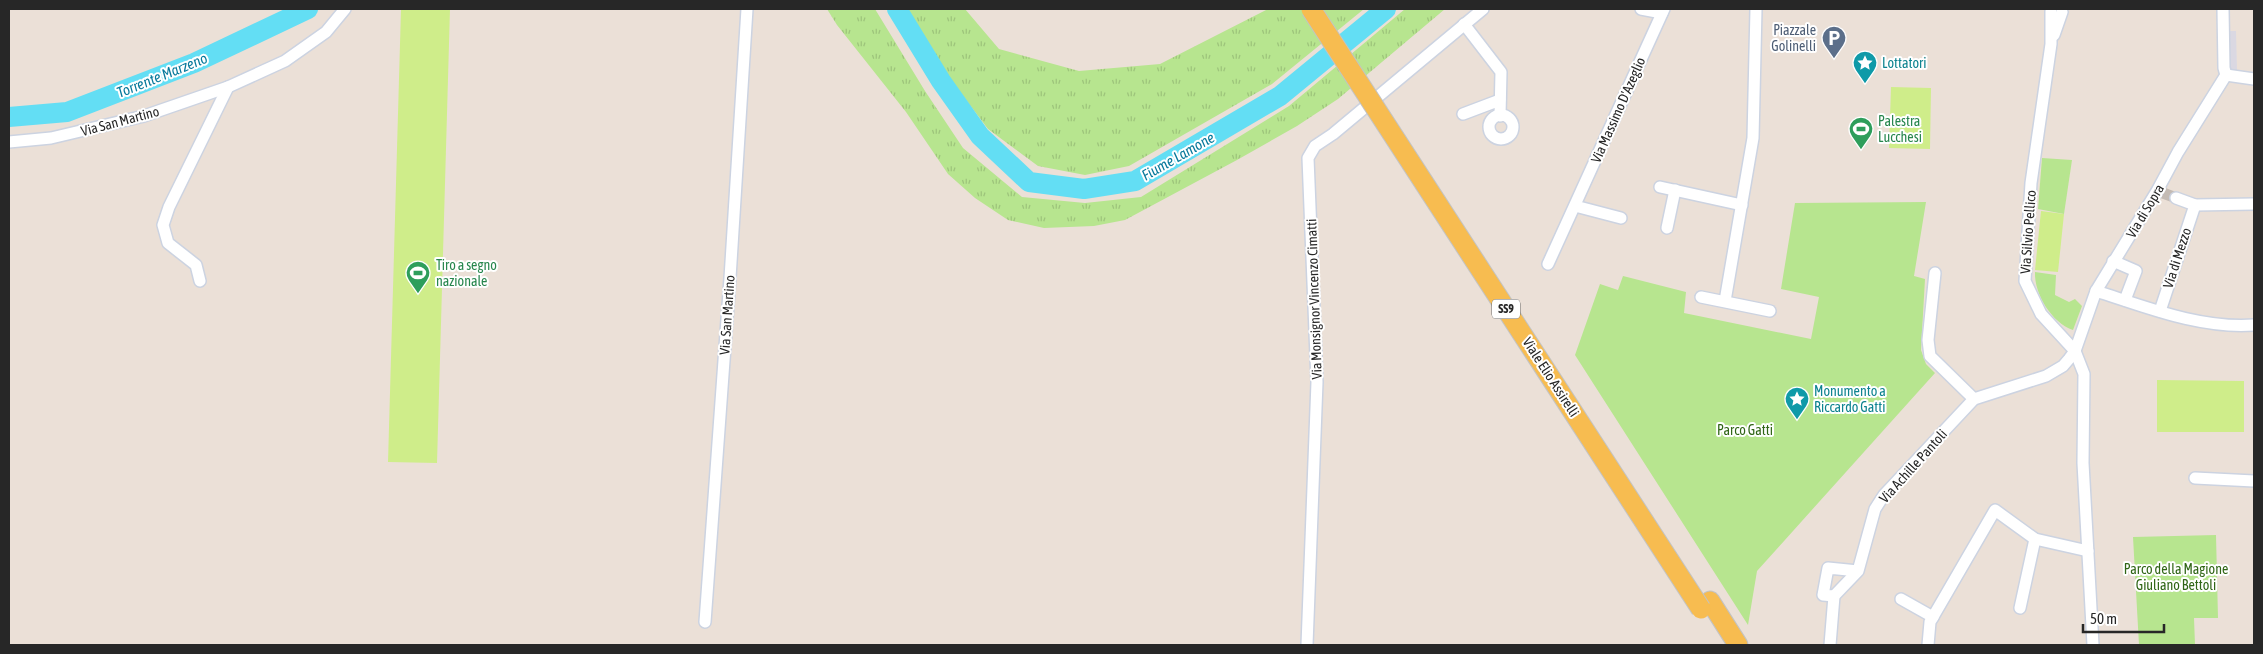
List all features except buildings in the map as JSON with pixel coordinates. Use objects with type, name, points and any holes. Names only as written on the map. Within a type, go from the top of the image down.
[{"type":"main road","name":"Viale Elio Assirelli","points":[[1311,9],[1706,605],[1738,645]]},
{"type":"main road","name":"Viale Elio Assirelli","points":[[1324,9],[1706,605],[1725,645]]},
{"type":"street","name":"Via San Martino","points":[[9,142],[51,138],[144,116],[228,87],[284,61],[326,32],[345,9]]},
{"type":"street","name":"Via San Martino","points":[[705,622],[748,9]]},
{"type":"street","name":"Via Monsignor Vincenzo Cimatti","points":[[1307,645],[1317,382],[1308,158],[1315,146],[1333,134],[1483,9]]},
{"type":"street","name":"Via Massimo D'Azeglio","points":[[1548,264],[1663,11],[1641,9]]},
{"type":"street","points":[[1725,301],[1753,138],[1756,9]]},
{"type":"street","points":[[2223,9],[2224,68],[2226,75],[2254,79]]},
{"type":"street","name":"Via Silvio Pellico","points":[[2057,10],[2031,184],[2025,281],[2041,314],[2076,351],[2084,374],[2083,463],[2092,645]]},
{"type":"street","points":[[1464,24],[1501,72],[1500,116]]},
{"type":"street","name":"Via di Sopra","points":[[2076,351],[2096,291],[2113,261],[2160,192],[2178,152],[2226,75]]},
{"type":"street","points":[[200,281],[196,265],[168,243],[163,225],[169,207],[228,87]]},
{"type":"street","points":[[1463,114],[1500,100]]},
{"type":"street","points":[[1660,187],[1742,205]]},
{"type":"street","points":[[1667,228],[1675,190]]},
{"type":"street","points":[[2176,198],[2195,205],[2254,204]]},
{"type":"street","name":"Via di Mezzo","points":[[2160,311],[2195,205]]},
{"type":"street","points":[[1575,206],[1621,218]]},
{"type":"street","points":[[2113,261],[2136,271],[2125,300]]},
{"type":"street","points":[[1935,273],[1928,340],[1930,356],[1974,400]]},
{"type":"street","points":[[2096,291],[2180,317],[2240,326],[2254,325]]},
{"type":"street","points":[[1701,297],[1770,310]]},
{"type":"street","name":"Via Achille Pantoli","points":[[1834,596],[1858,571],[1875,509],[1884,495],[1974,400],[2046,376],[2063,366],[2076,351]]},
{"type":"street","points":[[2195,478],[2254,481]]},
{"type":"street","points":[[1928,645],[1930,622],[1995,510],[2035,539],[2088,551]]},
{"type":"street","points":[[2020,608],[2035,539]]},
{"type":"street","points":[[1830,645],[1834,596],[1822,595],[1828,568],[1858,571]]},
{"type":"street","points":[[1901,599],[1933,617]]},
{"type":"shaded area","points":[[2227,31],[2236,31],[2237,70],[2228,70]]},
{"type":"green space","name":"Tiro a segno nazionale","points":[[401,9],[450,9],[437,463],[388,462]]},
{"type":"green space","points":[[827,9],[875,9],[925,91],[963,148],[1022,197],[1085,203],[1141,197],[1289,106],[1405,9],[1445,9],[1338,99],[1297,126],[1237,160],[1125,220],[1094,226],[1044,228],[1008,220],[975,198],[948,174],[906,112],[837,25]]},
{"type":"green space","points":[[907,9],[965,9],[999,49],[1079,71],[1160,64],[1268,9],[1364,9],[1272,84],[1129,166],[1085,175],[1038,166],[988,129],[948,76]]},
{"type":"green space","points":[[1891,87],[1931,88],[1930,149],[1889,148]]},
{"type":"green space","points":[[2042,158],[2072,160],[2064,214],[2038,209]]},
{"type":"green space","name":"Parco Gatti","points":[[1926,202],[1914,276],[1925,279],[1921,350],[1926,364],[1935,373],[1757,571],[1748,625],[1575,355],[1600,284],[1618,290],[1623,276],[1686,292],[1684,313],[1811,339],[1819,297],[1781,289],[1795,203]]},
{"type":"green space","points":[[2041,211],[2064,214],[2058,272],[2035,270]]},
{"type":"green space","points":[[2035,272],[2056,275],[2055,295],[2069,302],[2075,299],[2082,306],[2073,330],[2058,321],[2046,307],[2035,281]]},
{"type":"green space","points":[[2157,380],[2244,381],[2244,432],[2157,432]]},
{"type":"green space","name":"Parco della Magione Giuliano Bettoli","points":[[2216,535],[2218,618],[2194,618],[2195,645],[2139,645],[2133,537]]},
{"type":"waterway","name":"Torrente Marzeno","points":[[9,117],[67,112],[194,63],[308,9]]},
{"type":"waterway","name":"Fiume Lamone","points":[[897,9],[941,81],[980,136],[1029,182],[1084,189],[1135,181],[1280,96],[1386,9]]},
{"type":"tunnel","points":[[2163,193],[2176,198]]},
{"type":"place","name":"Piazzale Golinelli","points":[[1834,59]]},
{"type":"place","name":"Lottatori","points":[[1865,84]]},
{"type":"place","name":"Palestra Lucchesi","points":[[1861,150]]},
{"type":"place","name":"Tiro a segno nazionale","points":[[418,294]]},
{"type":"place","name":"Monumento a Riccardo Gatti","points":[[1797,420]]}]
